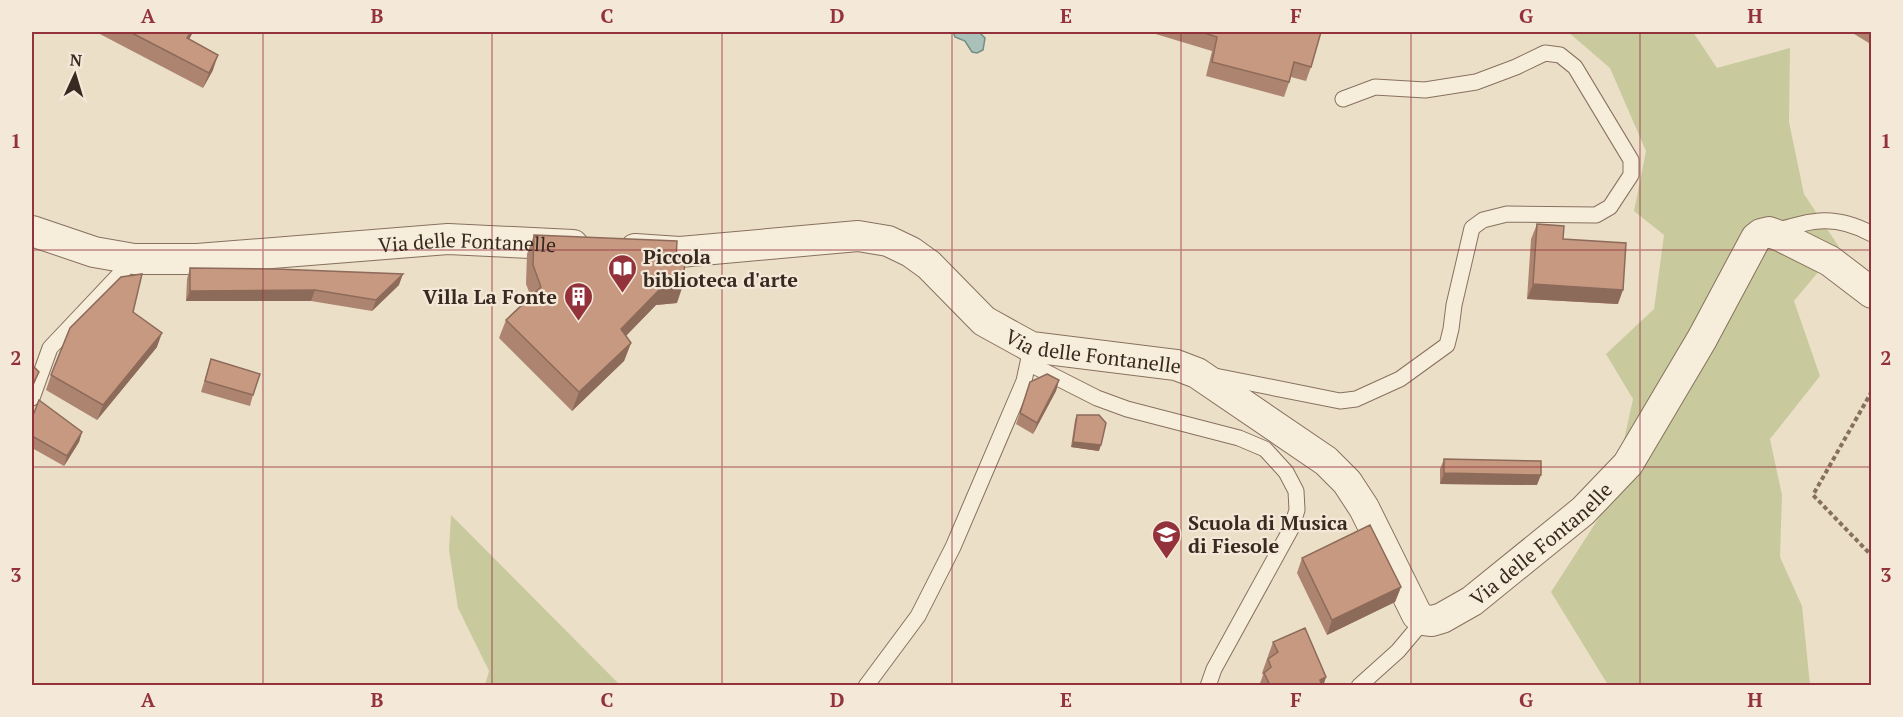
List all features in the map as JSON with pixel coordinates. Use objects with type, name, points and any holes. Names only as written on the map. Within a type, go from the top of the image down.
[{"type":"street","name":"Via delle Fontanelle","points":[[32,231],[94,252],[134,259],[197,259],[448,239],[680,252],[858,236],[888,241],[911,252],[929,266],[984,321],[1029,355],[1176,366],[1197,372],[1326,462],[1347,482],[1364,508],[1417,615],[1424,620],[1432,621],[1472,601],[1582,511],[1628,464],[1702,339],[1756,238],[1769,232]]},
{"type":"street","points":[[1769,232],[1830,261],[1872,293]]},
{"type":"lane","points":[[1197,372],[1340,400],[1356,399],[1400,379],[1446,345],[1472,228],[1483,220],[1507,214],[1596,214],[1610,207],[1631,175],[1631,160],[1575,67],[1560,55],[1545,53],[1476,82],[1425,90],[1376,87],[1344,99]]},
{"type":"lane","points":[[1769,232],[1811,221],[1832,221],[1852,224],[1872,234]]},
{"type":"lane","points":[[32,398],[50,348],[134,259]]},
{"type":"lane","points":[[866,686],[918,616],[953,547],[1024,381],[1029,355],[1097,398],[1127,409],[1248,442],[1265,449],[1286,472],[1296,491],[1297,510],[1291,529],[1214,669],[1208,686]]},
{"type":"lane","points":[[1359,686],[1398,651],[1424,620]]},
{"type":"path","points":[[1872,391],[1813,495],[1872,556]]},
{"type":"green space","points":[[1568,32],[1693,32],[1717,68],[1790,48],[1789,122],[1804,194],[1839,247],[1794,301],[1820,376],[1770,439],[1782,495],[1780,557],[1802,606],[1810,685],[1608,685],[1551,592],[1611,499],[1633,399],[1606,354],[1654,309],[1664,235],[1634,211],[1646,151],[1610,68]]},
{"type":"green space","points":[[451,515],[620,685],[485,685],[489,671],[458,608],[449,550]]},
{"type":"shaded area","points":[[953,32],[979,32],[985,38],[983,50],[977,53],[972,52],[965,41],[955,37]]},
{"type":"building","points":[[130,32],[191,32],[187,38],[218,55],[209,73]]},
{"type":"building","points":[[1201,32],[1321,32],[1311,67],[1294,62],[1289,82],[1212,62],[1217,37]]},
{"type":"building","points":[[1537,224],[1564,226],[1563,239],[1626,243],[1623,290],[1533,284]]},
{"type":"building","name":"Villa La Fonte","points":[[534,235],[677,241],[676,260],[685,260],[683,285],[663,286],[621,329],[631,343],[579,392],[506,320],[541,287],[533,265]]},
{"type":"building","points":[[190,268],[403,274],[376,300],[315,290],[190,291]]},
{"type":"building","points":[[142,274],[133,312],[162,333],[103,405],[51,375],[70,328],[121,277]]},
{"type":"building","points":[[211,359],[260,374],[253,395],[205,381]]},
{"type":"building","points":[[32,365],[39,372],[32,386]]},
{"type":"building","points":[[1047,374],[1059,380],[1037,423],[1020,413],[1030,382]]},
{"type":"building","points":[[39,400],[82,432],[67,456],[32,436],[32,418]]},
{"type":"building","points":[[1077,415],[1099,415],[1106,423],[1101,445],[1073,442]]},
{"type":"building","points":[[1444,459],[1541,461],[1541,475],[1444,473]]},
{"type":"building","points":[[1370,525],[1401,587],[1332,620],[1302,558]]},
{"type":"building","points":[[1305,628],[1326,677],[1320,680],[1322,686],[1269,686],[1264,673],[1271,667],[1268,659],[1278,652],[1273,642]]},
{"type":"place","name":"Piccola biblioteca d'arte","points":[[622,294]]},
{"type":"place","name":"Villa La Fonte","points":[[578,322]]},
{"type":"place","name":"Scuola di Musica di Fiesole","points":[[1167,560]]}]
